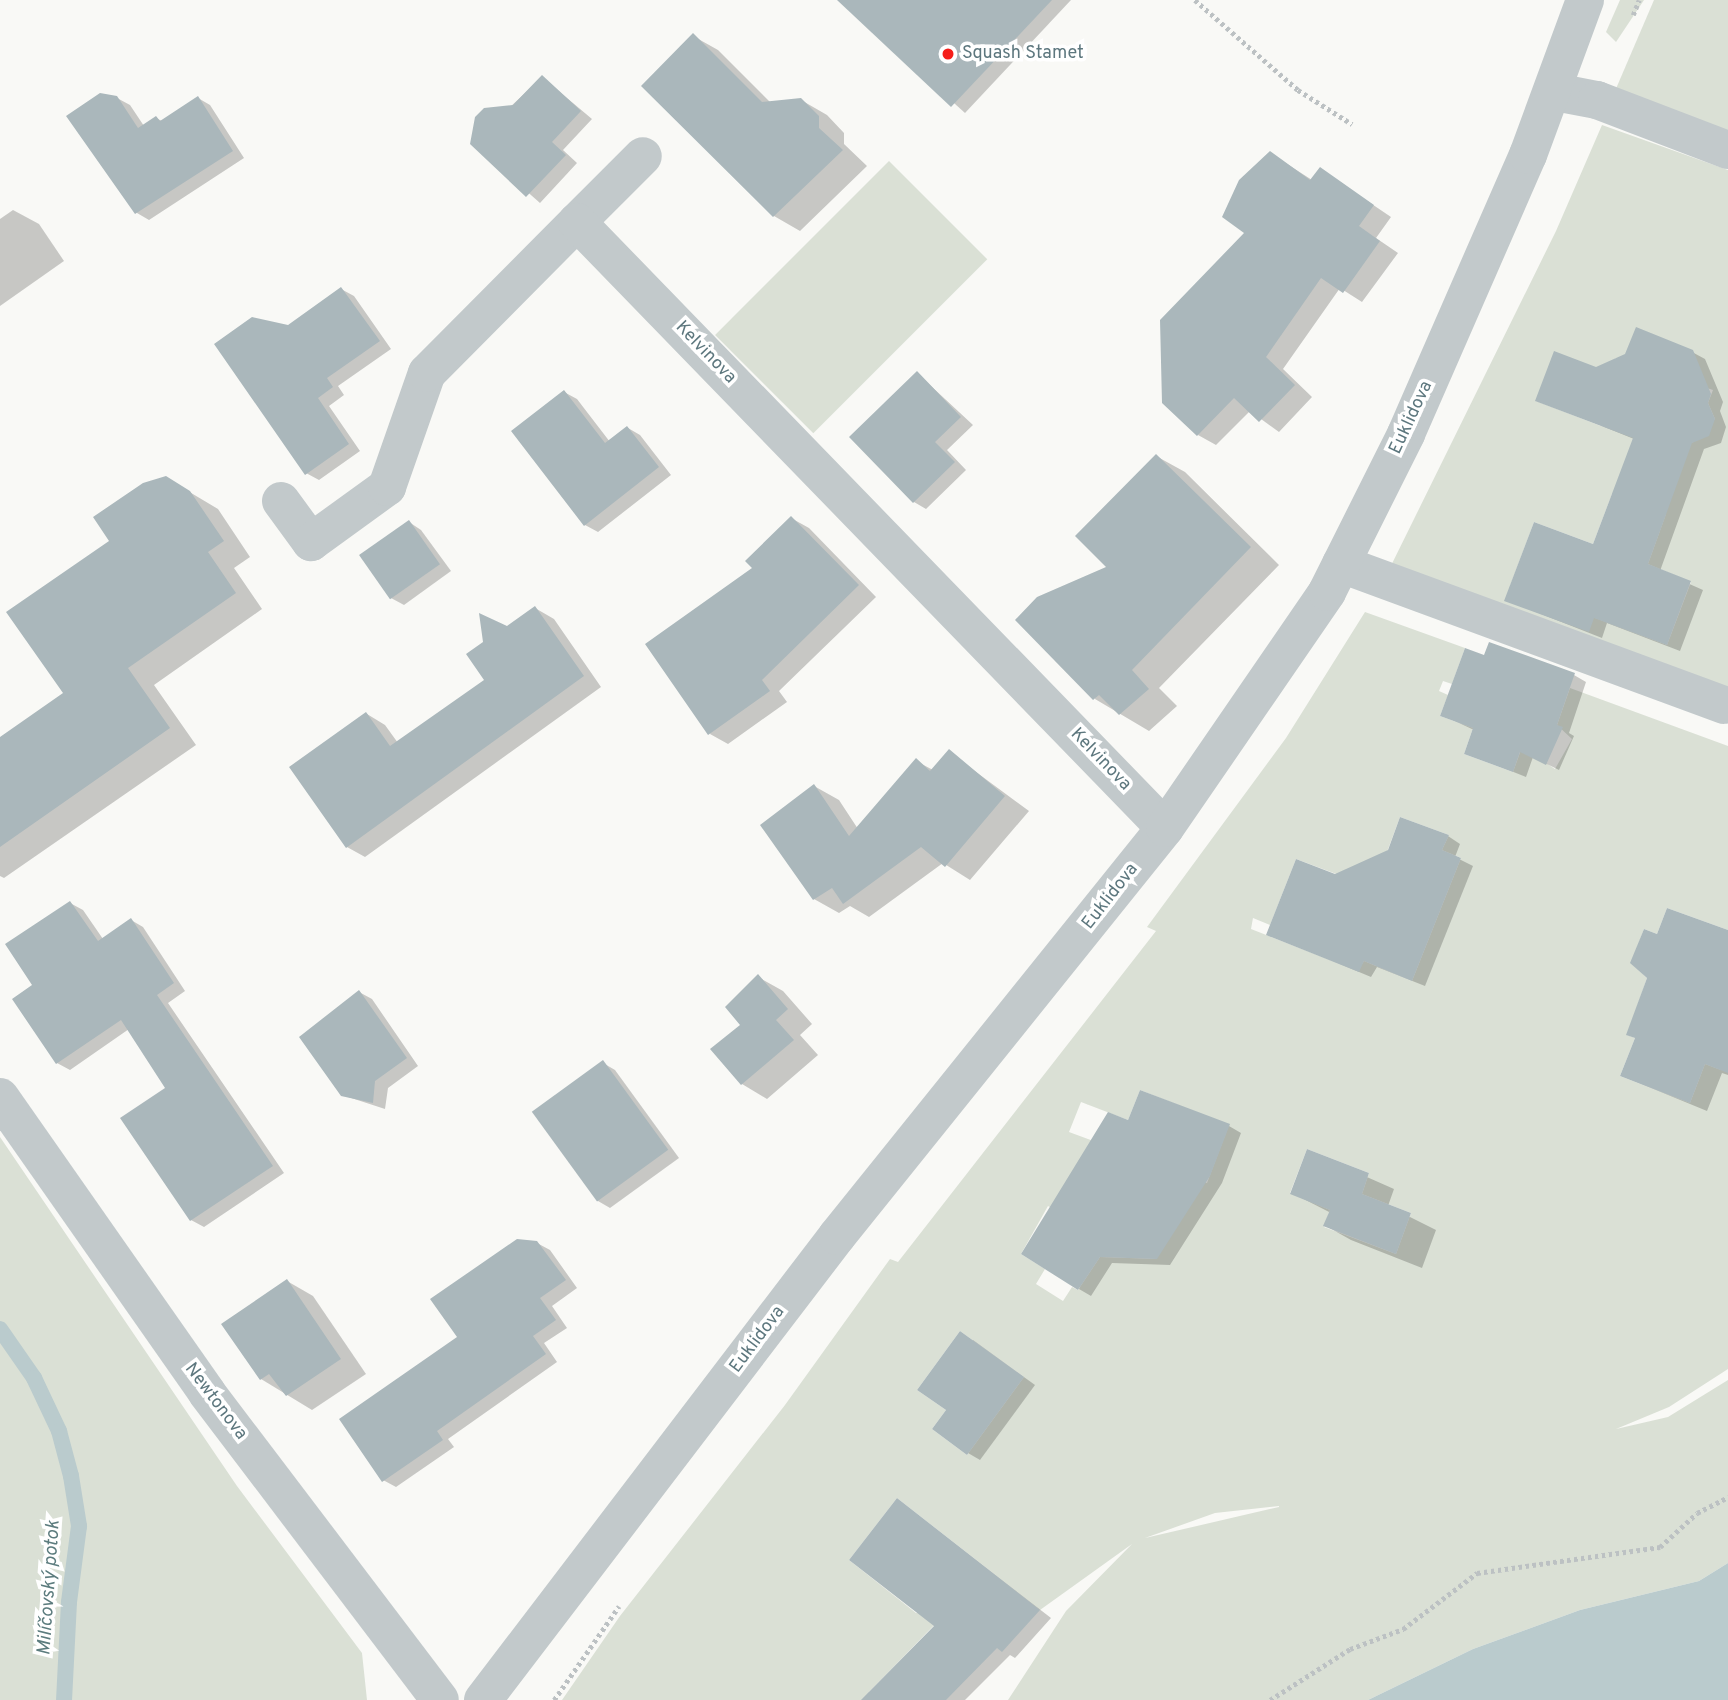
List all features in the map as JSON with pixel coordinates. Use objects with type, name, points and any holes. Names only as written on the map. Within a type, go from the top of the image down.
[{"type":"street","name":"Euklidova","points":[[483,1700],[837,1237],[1165,828],[1327,592],[1406,434],[1555,92],[1585,0]]},
{"type":"street","points":[[1555,92],[1597,100],[1728,150]]},
{"type":"street","points":[[281,501],[311,542],[387,487],[427,373],[643,156]]},
{"type":"street","name":"Kelvinova","points":[[577,222],[1165,828]]},
{"type":"street","points":[[1341,564],[1724,705]]},
{"type":"street","name":"Newtonova","points":[[0,1097],[207,1393],[440,1700]]},
{"type":"path","points":[[1195,0],[1298,90],[1353,124]]},
{"type":"path","points":[[1270,1700],[1350,1649],[1403,1629],[1477,1573],[1660,1547],[1698,1513],[1728,1497]]},
{"type":"shaded area","points":[[1620,0],[1644,0],[1616,42],[1606,32]]},
{"type":"shaded area","points":[[1654,0],[1728,0],[1728,133],[1615,91]]},
{"type":"shaded area","points":[[1602,125],[1728,170],[1728,720],[1379,590],[1556,231]],"holes":[[[1616,358],[1713,390],[1708,403],[1715,419],[1692,443],[1601,426],[1536,401],[1602,370]],[[1612,494],[1666,514],[1648,564],[1691,582],[1667,645],[1510,586],[1534,522],[1593,544]]]},
{"type":"shaded area","points":[[889,161],[987,259],[813,433],[715,335]]},
{"type":"shaded area","points":[[1365,612],[1465,648],[1452,684],[1443,681],[1439,691],[1448,695],[1440,716],[1473,728],[1464,754],[1513,772],[1522,747],[1555,769],[1572,739],[1557,725],[1570,688],[1728,746],[1728,930],[1667,908],[1657,934],[1644,929],[1631,963],[1647,978],[1627,1035],[1635,1038],[1620,1076],[1690,1103],[1705,1064],[1721,1070],[1728,1062],[1728,1369],[1669,1407],[1616,1429],[1668,1417],[1728,1380],[1728,1563],[1699,1581],[1580,1610],[1473,1649],[1368,1700],[1008,1700],[1066,1611],[1132,1544],[1040,1610],[897,1498],[849,1560],[916,1613],[945,1614],[869,1692],[877,1700],[562,1700],[620,1616],[785,1405],[890,1259],[898,1262],[1156,931],[1147,927],[1286,738]],"holes":[[[1400,817],[1449,835],[1442,850],[1461,858],[1412,981],[1364,961],[1358,971],[1251,929],[1253,918],[1270,925],[1296,859],[1347,878],[1384,860]],[[1140,1090],[1229,1125],[1207,1183],[1069,1132],[1081,1102],[1128,1120]],[[1307,1149],[1369,1173],[1362,1194],[1411,1213],[1396,1254],[1324,1227],[1330,1210],[1290,1193]],[[1048,1206],[1157,1259],[1100,1257],[1078,1290],[1072,1287],[1063,1301],[1036,1284],[1045,1269],[1021,1254]],[[960,1331],[1024,1377],[967,1455],[932,1429],[946,1410],[917,1390]],[[1279,1506],[1279,1507],[1145,1538],[1215,1513]]]},
{"type":"shaded area","points":[[0,1137],[237,1486],[362,1653],[367,1700],[0,1700]]},
{"type":"shaded area","points":[[1728,1563],[1728,1700],[1368,1700],[1473,1649],[1580,1610],[1699,1581]]},
{"type":"building","name":"Squash Stamet","points":[[837,0],[1052,0],[951,107]]},
{"type":"building","points":[[693,33],[762,102],[801,98],[819,116],[819,128],[843,150],[773,217],[641,86]]},
{"type":"building","points":[[542,75],[581,111],[552,142],[566,155],[526,197],[470,144],[475,117],[484,108],[513,105]]},
{"type":"building","points":[[100,93],[117,96],[138,128],[156,116],[160,121],[198,96],[233,151],[135,214],[66,116]]},
{"type":"building","points":[[1270,151],[1310,180],[1320,167],[1374,205],[1359,226],[1380,241],[1343,293],[1321,278],[1266,357],[1295,385],[1259,422],[1234,398],[1197,436],[1162,403],[1160,320],[1244,233],[1222,217],[1239,180]]},
{"type":"building","points":[[341,287],[380,341],[327,378],[333,387],[318,398],[349,444],[305,475],[214,344],[252,317],[288,325]]},
{"type":"building","points":[[1636,327],[1693,350],[1711,394],[1708,403],[1715,419],[1709,436],[1692,443],[1648,564],[1691,581],[1667,645],[1594,618],[1589,632],[1504,601],[1534,522],[1593,544],[1633,438],[1535,401],[1554,351],[1596,367],[1625,354]]},
{"type":"building","points":[[917,371],[961,417],[935,442],[955,462],[913,503],[849,437]]},
{"type":"building","points":[[564,390],[605,443],[627,426],[659,467],[584,526],[511,431]]},
{"type":"building","points":[[1156,454],[1251,547],[1132,670],[1149,689],[1119,715],[1099,695],[1093,700],[1015,620],[1037,597],[1106,567],[1075,536]]},
{"type":"building","points":[[166,476],[190,491],[224,541],[208,552],[236,593],[128,668],[170,728],[0,847],[0,737],[63,693],[6,612],[109,541],[93,517],[143,483]]},
{"type":"building","points":[[791,516],[859,585],[762,680],[770,691],[708,735],[645,644],[752,568],[745,561]]},
{"type":"building","points":[[409,520],[440,564],[390,599],[359,555]]},
{"type":"building","points":[[535,606],[584,676],[346,848],[289,767],[366,712],[390,746],[484,680],[466,654],[483,642],[479,613],[507,626]]},
{"type":"building","points":[[1489,642],[1575,673],[1557,725],[1563,727],[1546,765],[1520,752],[1513,772],[1464,754],[1473,728],[1440,716],[1465,648],[1484,655]]},
{"type":"building","points":[[949,749],[1005,796],[945,867],[921,847],[843,904],[832,888],[813,900],[760,825],[814,784],[849,836],[916,758],[930,771]]},
{"type":"building","points":[[1400,817],[1449,835],[1442,850],[1461,858],[1412,981],[1364,961],[1359,972],[1266,935],[1296,859],[1335,874],[1388,850]]},
{"type":"building","points":[[70,901],[98,941],[131,918],[174,983],[157,995],[273,1166],[190,1221],[120,1118],[165,1088],[121,1020],[56,1064],[12,999],[32,985],[5,944]]},
{"type":"building","points":[[1667,908],[1728,930],[1728,1073],[1705,1064],[1690,1103],[1620,1076],[1635,1038],[1626,1035],[1647,978],[1630,963],[1644,929],[1657,934]]},
{"type":"building","points":[[758,974],[788,1009],[776,1020],[794,1040],[741,1085],[710,1049],[740,1025],[725,1007]]},
{"type":"building","points":[[359,990],[407,1058],[375,1081],[373,1103],[341,1096],[299,1037]]},
{"type":"building","points":[[603,1060],[668,1150],[597,1202],[532,1112]]},
{"type":"building","points":[[1140,1090],[1230,1124],[1210,1176],[1157,1259],[1100,1257],[1078,1290],[1021,1254],[1108,1112],[1128,1120]]},
{"type":"building","points":[[1307,1149],[1369,1173],[1362,1194],[1411,1213],[1396,1254],[1323,1226],[1330,1210],[1290,1194]]},
{"type":"building","points":[[517,1239],[537,1241],[566,1280],[540,1298],[556,1320],[533,1336],[546,1354],[437,1431],[443,1440],[382,1482],[339,1419],[457,1337],[430,1299]]},
{"type":"building","points":[[287,1279],[341,1359],[286,1396],[269,1374],[260,1380],[221,1324]]},
{"type":"building","points":[[960,1331],[1024,1377],[967,1455],[932,1429],[946,1410],[917,1390]]},
{"type":"building","points":[[897,1498],[1040,1610],[1002,1652],[997,1648],[946,1700],[861,1700],[934,1626],[849,1560]]},
{"type":"waterway","name":"Milíčovský potok","points":[[0,1329],[34,1378],[59,1431],[71,1476],[79,1526],[69,1602],[64,1700]]},
{"type":"place","name":"Squash Stamet","points":[[948,54]]}]
